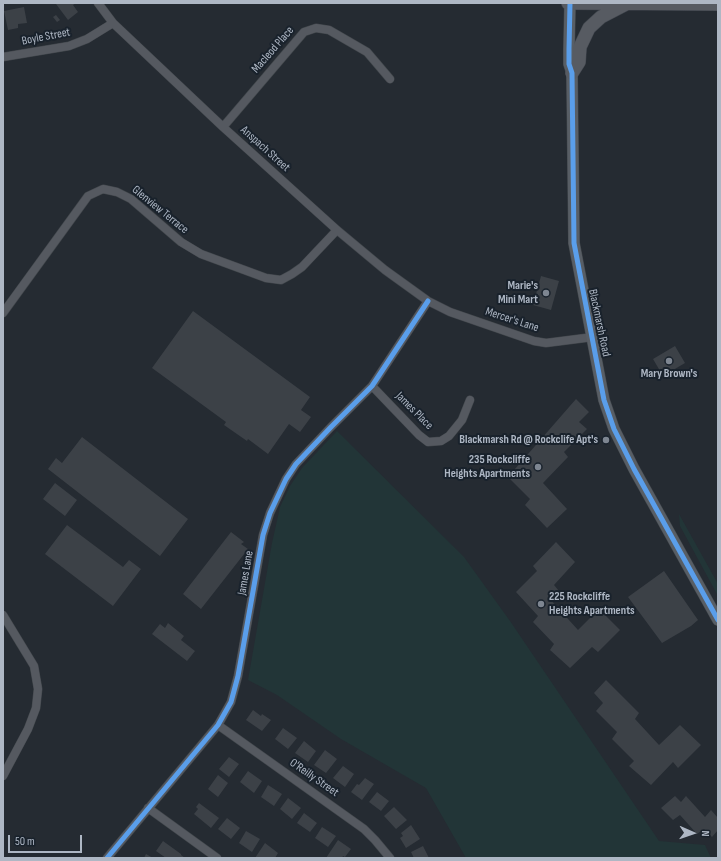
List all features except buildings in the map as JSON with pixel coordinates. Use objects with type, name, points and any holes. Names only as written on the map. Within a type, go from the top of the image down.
[{"type":"main road","points":[[569,3],[718,4]]},
{"type":"main road","points":[[572,73],[579,62],[580,48],[589,28],[601,17],[626,4]]},
{"type":"street","name":"Anspach Street","points":[[98,3],[113,23],[223,127],[337,230],[385,270],[428,301]]},
{"type":"street","name":"Blackmarsh Road","points":[[569,3],[569,64],[572,73],[574,243],[581,287],[593,336],[604,400],[614,429],[634,470],[718,620]]},
{"type":"street","name":"Boyle Street","points":[[3,56],[69,46],[87,39],[113,23]]},
{"type":"street","name":"Macleod Place","points":[[223,127],[304,32],[316,28],[329,30],[367,52],[390,79]]},
{"type":"street","name":"Glenview Terrace","points":[[3,313],[88,196],[103,189],[117,192],[131,199],[181,242],[201,254],[266,278],[281,280],[292,274],[302,267],[337,230]]},
{"type":"street","name":"Mercer's Lane","points":[[428,301],[450,312],[534,341],[546,343],[593,336]]},
{"type":"street","name":"James Lane","points":[[107,858],[218,725],[234,694],[263,535],[277,496],[296,464],[372,386],[428,301]]},
{"type":"street","name":"James Place","points":[[372,386],[419,435],[428,442],[441,441],[450,436],[462,420],[470,400]]},
{"type":"street","points":[[3,615],[34,666],[38,689],[36,708],[28,729],[3,776]]},
{"type":"street","name":"O'Reilly Street","points":[[218,725],[359,825],[375,840],[390,858]]},
{"type":"street","points":[[148,808],[217,858]]},
{"type":"shaded area","points":[[337,431],[464,557],[510,621],[659,841],[705,845],[711,858],[466,858],[426,788],[341,739],[277,695],[248,680],[272,543],[280,507],[290,486],[302,468]]},
{"type":"shaded area","points":[[679,514],[718,584],[718,596],[680,526]]},
{"type":"cycle path","points":[[570,3],[569,64],[572,73],[574,243],[604,400],[614,429],[634,469],[718,620]]},
{"type":"cycle path","points":[[107,858],[218,725],[231,702],[238,676],[263,535],[270,513],[286,479],[296,464],[372,386],[428,301]]},
{"type":"place","name":"Marie's Mini Mart","points":[[546,293]]},
{"type":"place","name":"Mary Brown's","points":[[669,361]]},
{"type":"place","name":"Blackmarsh Rd @ Rockclife Apt's","points":[[606,440]]},
{"type":"place","name":"235 Rockcliffe Heights Apartments","points":[[538,467]]},
{"type":"place","name":"225 Rockcliffe Heights Apartments","points":[[541,604]]}]
